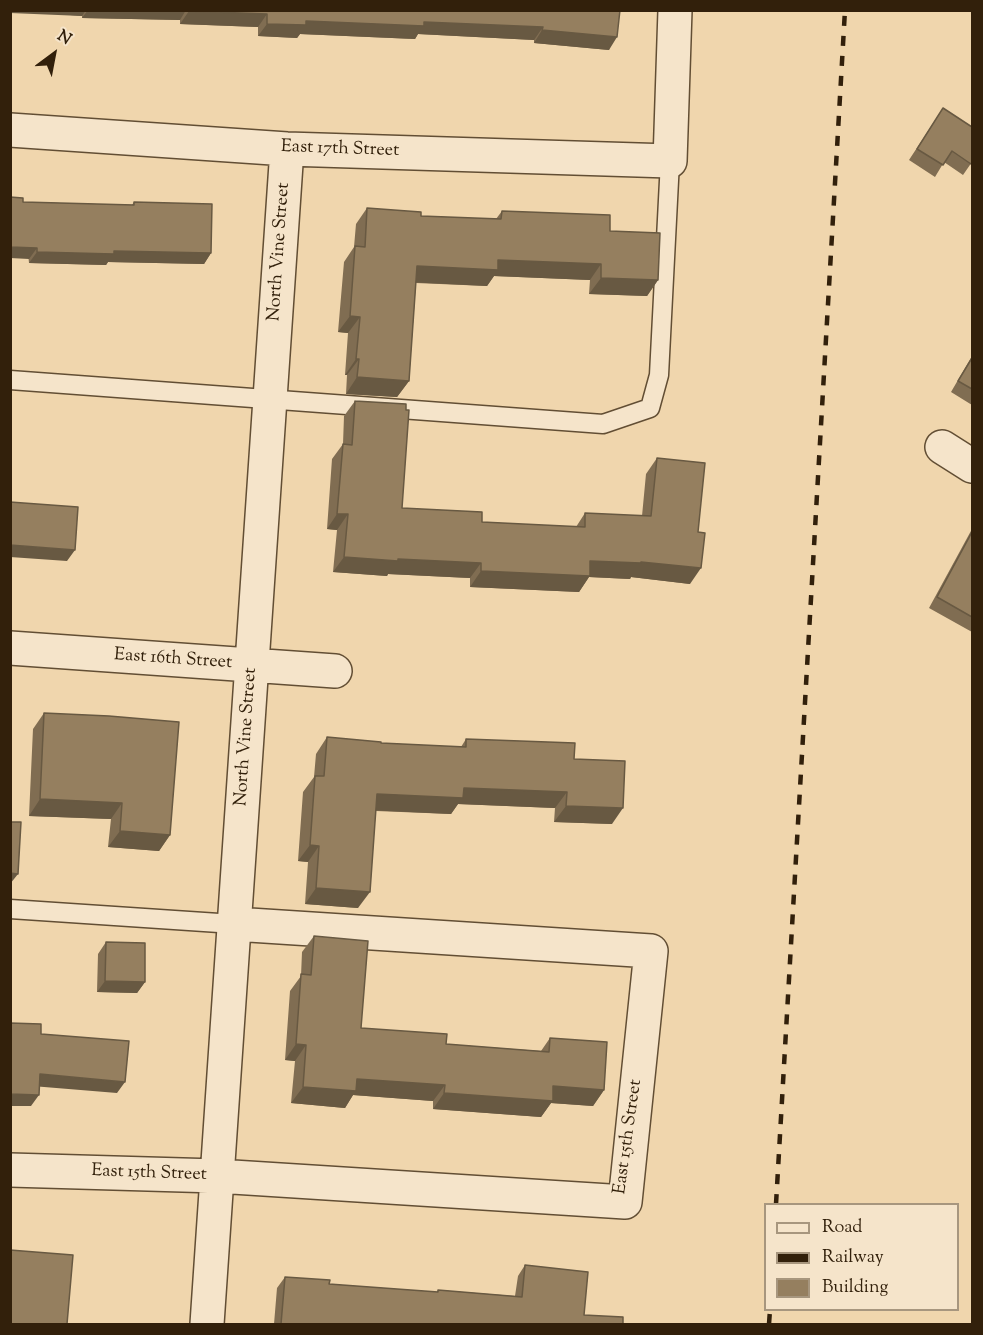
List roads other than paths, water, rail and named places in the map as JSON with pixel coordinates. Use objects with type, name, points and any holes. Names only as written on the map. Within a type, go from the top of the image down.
[{"type":"street","points":[[670,161],[675,10]]},
{"type":"street","name":"East 17th Street","points":[[10,130],[287,149],[670,161]]},
{"type":"street","name":"North Vine Street","points":[[207,1324],[287,149]]},
{"type":"street","points":[[942,447],[972,466]]},
{"type":"street","name":"East 16th Street","points":[[10,648],[334,671]]},
{"type":"street","name":"East 15th Street","points":[[10,1170],[217,1176],[624,1202],[651,951],[234,924]]},
{"type":"lane","points":[[10,380],[603,424],[650,408],[659,375],[670,161]]},
{"type":"lane","points":[[10,909],[234,924]]},
{"type":"railway","points":[[776,1203],[845,10]]},
{"type":"railway","points":[[769,1324],[770,1311]]}]
